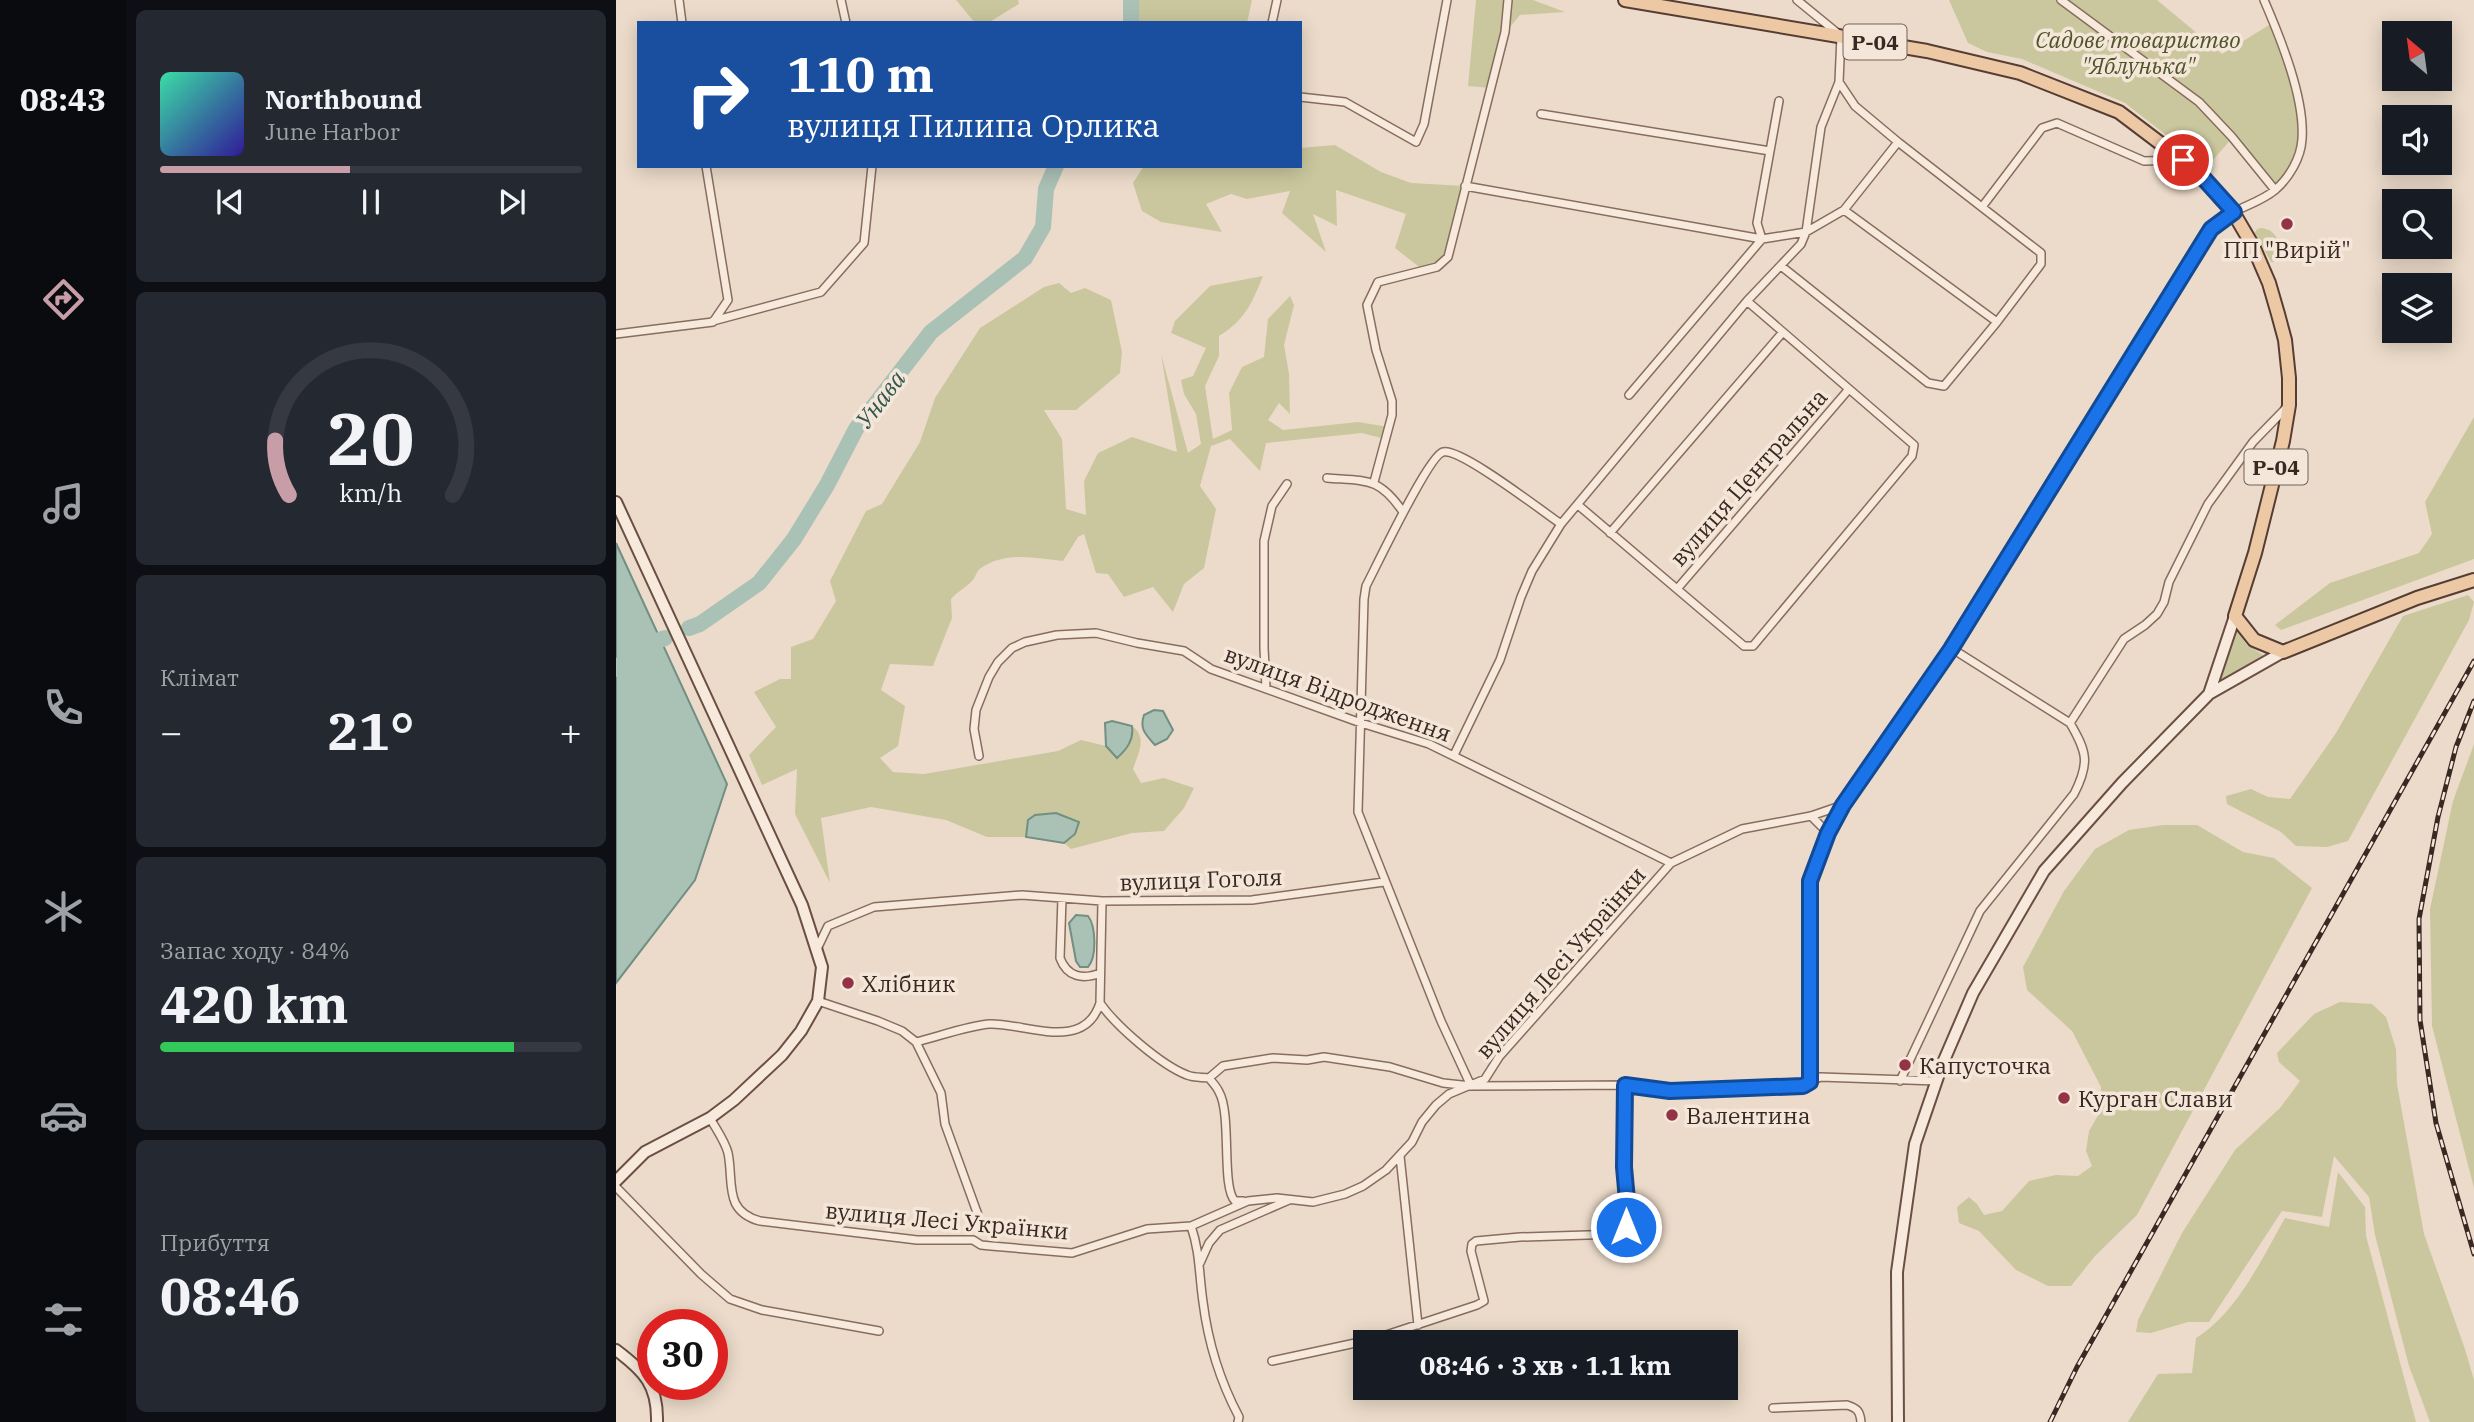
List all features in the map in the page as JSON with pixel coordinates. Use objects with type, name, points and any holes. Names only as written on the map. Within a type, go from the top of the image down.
[{"type":"main road","name":"Р-04","points":[[1625,0],[1927,51],[2020,73],[2119,112],[2197,171],[2234,212],[2260,264],[2285,340],[2289,405],[2283,441],[2255,553],[2235,616]]},
{"type":"main road","points":[[616,502],[802,905],[822,967],[818,1001],[801,1031],[782,1055],[734,1100],[710,1118],[645,1152],[616,1181]]},
{"type":"main road","points":[[1898,1422],[1897,1272],[1915,1144],[1973,993],[2045,871],[2122,783],[2208,694],[2283,652],[2417,598],[2474,580]]},
{"type":"main road","points":[[2235,616],[2254,639],[2283,652]]},
{"type":"main road","points":[[2208,694],[2235,616]]},
{"type":"main road","points":[[616,1350],[649,1380],[656,1398],[657,1422]]},
{"type":"street","points":[[679,0],[682,21]]},
{"type":"street","points":[[841,0],[846,21]]},
{"type":"street","points":[[1272,21],[1277,0]]},
{"type":"street","points":[[1302,97],[1345,102],[1416,142],[1424,124],[1444,0]]},
{"type":"street","points":[[1374,482],[1392,415],[1392,401],[1376,350],[1367,305],[1378,282],[1437,267],[1448,257],[1504,33],[1508,0]]},
{"type":"street","points":[[1454,755],[1500,660],[1532,571],[1561,524],[1747,302],[1801,244],[1806,232],[1821,127],[1839,82],[1841,36],[1797,0]]},
{"type":"street","points":[[2061,0],[2199,102],[2275,190]]},
{"type":"street","points":[[1810,1082],[1810,881],[1828,833],[1843,805],[1951,649],[2211,229],[2234,212],[2275,190],[2290,174],[2302,140],[2293,77],[2264,0]]},
{"type":"street","points":[[1780,266],[1928,383],[1944,386],[2041,264],[2041,253],[1855,106],[1839,82]]},
{"type":"street","points":[[1762,239],[1757,223],[1779,101]]},
{"type":"street","points":[[1541,114],[1770,151]]},
{"type":"street","points":[[1982,207],[2042,128],[2057,123],[2144,161],[2183,160]]},
{"type":"street","points":[[1465,186],[1762,239],[1806,232],[1844,210],[1898,142]]},
{"type":"street","points":[[706,168],[728,300],[713,322]]},
{"type":"street","points":[[616,334],[713,322],[821,292],[863,243],[872,168]]},
{"type":"street","points":[[1844,210],[1997,322]]},
{"type":"street","points":[[1629,395],[1762,239]]},
{"type":"street","points":[[1576,508],[1610,533],[1744,646],[1753,646],[1912,456],[1914,445],[1747,302]]},
{"type":"street","points":[[1610,533],[1783,332]]},
{"type":"street","name":"вулиця Центральна","points":[[1676,589],[1849,389]]},
{"type":"street","points":[[2070,723],[2124,639],[2146,625],[2157,614],[2164,602],[2169,582],[2208,504],[2253,442],[2289,405]]},
{"type":"street","points":[[1471,1086],[1441,1021],[1358,813],[1363,610],[1366,586],[1434,458],[1443,452],[1449,452],[1476,465],[1561,524]]},
{"type":"street","points":[[1327,478],[1374,482],[1395,500],[1403,512]]},
{"type":"street","points":[[1266,688],[1264,541],[1272,506],[1287,484]]},
{"type":"street","name":"вулиця Відродження","points":[[979,756],[974,729],[976,710],[998,662],[1012,648],[1039,638],[1097,633],[1184,651],[1211,669],[1361,723],[1404,734],[1454,755],[1671,863]]},
{"type":"street","points":[[1900,1081],[1980,911],[2074,794],[2083,775],[2084,748],[2070,723],[1951,649]]},
{"type":"street","name":"вулиця Лесі Українки","points":[[710,1118],[727,1151],[731,1191],[737,1206],[746,1217],[917,1240],[973,1240],[991,1247],[1072,1253],[1147,1229],[1191,1226],[1248,1201],[1277,1198],[1313,1202],[1345,1194],[1363,1186],[1386,1170],[1400,1156],[1436,1105],[1449,1094],[1485,1079],[1499,1057],[1671,863],[1742,829],[1811,816],[1843,805]]},
{"type":"street","points":[[1811,816],[1828,833]]},
{"type":"street","name":"вулиця Гоголя","points":[[817,949],[828,926],[874,907],[1022,895],[1102,901],[1260,900],[1384,882]]},
{"type":"street","points":[[1062,898],[1060,958],[1063,966],[1078,976],[1089,978],[1100,973]]},
{"type":"street","name":"вулиця Гоголя","points":[[1100,1003],[1102,901]]},
{"type":"street","points":[[818,1001],[902,1031],[916,1042],[941,1093],[945,1124],[978,1214]]},
{"type":"street","points":[[916,1042],[989,1024],[1055,1032],[1074,1031],[1087,1025],[1096,1015],[1100,1003]]},
{"type":"street","points":[[1100,1003],[1109,1016],[1161,1059],[1188,1076],[1209,1078],[1221,1093],[1228,1147],[1229,1192],[1235,1201],[1248,1201]]},
{"type":"street","points":[[1209,1078],[1223,1066],[1273,1058],[1307,1060],[1324,1057],[1390,1067],[1443,1083],[1471,1086],[1625,1085],[1670,1091],[1803,1086],[1820,1077],[1937,1081]]},
{"type":"street","points":[[1272,1361],[1374,1339],[1477,1305],[1483,1301],[1471,1251],[1472,1244],[1476,1241],[1619,1234],[1626,1227],[1628,1211],[1624,1167],[1625,1085]]},
{"type":"street","points":[[1400,1156],[1418,1325]]},
{"type":"street","points":[[616,1187],[701,1274],[730,1299],[774,1312],[879,1331]]},
{"type":"street","points":[[1200,1264],[1209,1243],[1220,1230],[1291,1199]]},
{"type":"street","points":[[1191,1226],[1198,1247],[1203,1303],[1218,1372],[1238,1419],[1248,1422]]},
{"type":"street","points":[[1773,1408],[1847,1405],[1856,1408],[1861,1415],[1861,1422]]},
{"type":"green space","points":[[956,0],[1018,0],[1019,4],[991,21],[973,21]]},
{"type":"green space","points":[[1139,0],[1252,0],[1247,21],[1138,21]]},
{"type":"green space","points":[[1476,0],[1533,0],[1565,12],[1520,15],[1505,33],[1490,88],[1468,86]]},
{"type":"green space","name":"Садове товариство \"Яблунька\"","points":[[1949,0],[2157,0],[2222,54],[2274,22],[2298,113],[2301,133],[2299,160],[2275,190],[2233,137],[2207,167],[2125,103],[2022,59],[1987,52],[1968,43]]},
{"type":"green space","points":[[1335,145],[1381,172],[1411,183],[1465,186],[1448,257],[1437,267],[1423,270],[1395,248],[1406,214],[1336,190],[1337,226],[1313,214],[1326,252],[1282,213],[1290,191],[1247,199],[1231,194],[1206,204],[1222,232],[1161,222],[1142,211],[1133,183],[1143,168],[1302,168],[1302,148]]},
{"type":"green space","points":[[2262,228],[2273,232],[2278,240],[2274,262],[2271,262],[2255,233]]},
{"type":"green space","points":[[1263,276],[1247,310],[1219,336],[1219,356],[1205,386],[1213,439],[1232,430],[1229,393],[1242,367],[1264,357],[1268,319],[1290,296],[1294,305],[1284,345],[1289,374],[1290,414],[1279,403],[1268,420],[1283,430],[1358,422],[1389,427],[1385,439],[1362,433],[1266,443],[1260,471],[1230,439],[1211,446],[1200,486],[1216,509],[1204,568],[1184,584],[1173,612],[1153,587],[1124,597],[1108,574],[1096,573],[1084,534],[1078,537],[1063,561],[1031,557],[1000,559],[979,569],[972,581],[951,599],[952,618],[933,666],[890,664],[881,690],[905,706],[898,746],[880,758],[893,772],[924,774],[1058,751],[1081,740],[1106,746],[1117,758],[1129,744],[1132,726],[1141,740],[1133,769],[1141,783],[1164,778],[1194,788],[1184,808],[1164,831],[1132,833],[1071,849],[1064,843],[1075,834],[1028,819],[1026,837],[987,837],[946,820],[871,807],[821,818],[830,883],[795,814],[797,769],[762,785],[749,755],[776,727],[754,692],[780,679],[791,679],[791,647],[813,639],[836,601],[830,581],[866,511],[882,504],[920,442],[935,398],[980,328],[1044,287],[1059,283],[1071,293],[1085,288],[1111,300],[1122,352],[1120,373],[1076,410],[1044,410],[1062,439],[1066,509],[1086,515],[1084,481],[1098,453],[1132,437],[1177,452],[1161,354],[1188,453],[1201,444],[1196,414],[1184,394],[1181,380],[1193,376],[1206,348],[1171,333],[1175,321],[1210,286]]},
{"type":"green space","points":[[2474,417],[2474,559],[2281,630],[2275,625],[2330,583],[2419,553],[2432,534],[2425,502]]},
{"type":"green space","points":[[2468,595],[2474,602],[2469,620],[2348,841],[2327,847],[2296,846],[2281,832],[2227,804],[2226,796],[2251,789],[2268,797],[2290,799],[2336,733],[2403,616]]},
{"type":"green space","points":[[2235,628],[2247,645],[2263,655],[2221,682]]},
{"type":"green space","points":[[2474,744],[2474,1188],[2432,1026],[2430,909],[2453,801]]},
{"type":"green space","points":[[2163,825],[2197,825],[2243,852],[2274,858],[2312,888],[2137,1215],[2095,1256],[2071,1286],[2048,1286],[2016,1270],[1979,1231],[1959,1223],[1957,1207],[1969,1197],[1984,1215],[2002,1211],[2029,1181],[2056,1175],[2078,1176],[2092,1166],[2086,1151],[2089,1131],[2100,1112],[2101,1087],[2072,1031],[2027,990],[2023,967],[2064,891],[2095,849],[2129,830]]},
{"type":"green space","points":[[2340,1002],[2372,1004],[2386,1017],[2396,1049],[2397,1084],[2424,1234],[2474,1380],[2474,1422],[2430,1422],[2409,1366],[2375,1235],[2369,1197],[2334,1156],[2322,1217],[2282,1211],[2209,1322],[2188,1322],[2151,1333],[2136,1332],[2138,1320],[2182,1233],[2235,1150],[2280,1108],[2300,1081],[2279,1062],[2277,1053],[2314,1014]]},
{"type":"green space","points":[[2338,1172],[2365,1207],[2366,1236],[2416,1422],[2128,1422],[2158,1374],[2192,1373],[2196,1338],[2224,1315],[2236,1300],[2285,1218],[2329,1227]]},
{"type":"shaded area","points":[[616,543],[727,784],[695,880],[616,983]]},
{"type":"shaded area","points":[[1154,710],[1163,711],[1173,730],[1167,739],[1155,745],[1146,735],[1142,724],[1144,715]]},
{"type":"shaded area","points":[[1112,721],[1132,726],[1129,744],[1117,758],[1106,746],[1105,723]]},
{"type":"shaded area","points":[[1056,813],[1079,822],[1075,834],[1064,843],[1026,837],[1028,820],[1035,815]]},
{"type":"shaded area","points":[[1076,915],[1088,916],[1093,927],[1094,949],[1088,967],[1080,967],[1076,961],[1069,923]]},
{"type":"waterway","name":"Унава","points":[[1131,0],[1131,21]]},
{"type":"waterway","name":"Унава","points":[[689,628],[700,624],[759,583],[794,539],[827,485],[856,429],[931,332],[1025,258],[1043,227],[1046,189],[1055,168]]},
{"type":"waterway","name":"Унава","points":[[616,669],[641,647],[665,638]]},
{"type":"railway","points":[[2050,1422],[2077,1367],[2474,661]]},
{"type":"railway","points":[[2474,701],[2456,747],[2438,817],[2419,919],[2420,1020],[2436,1123],[2474,1254]]},
{"type":"place","name":"ПП \"Вирій\"","points":[[2287,224]]},
{"type":"place","name":"Хлібник","points":[[848,983]]},
{"type":"place","name":"Капусточка","points":[[1905,1065]]},
{"type":"place","name":"Курган Слави","points":[[2064,1098]]},
{"type":"place","name":"Валентина","points":[[1672,1115]]},
{"type":"route","points":[[1626,1227],[1628,1211],[1624,1167],[1625,1085],[1670,1091],[1803,1086],[1810,1082],[1810,881],[1828,833],[1843,805],[1951,649],[2211,229],[2234,212],[2197,171],[2183,160]]}]
